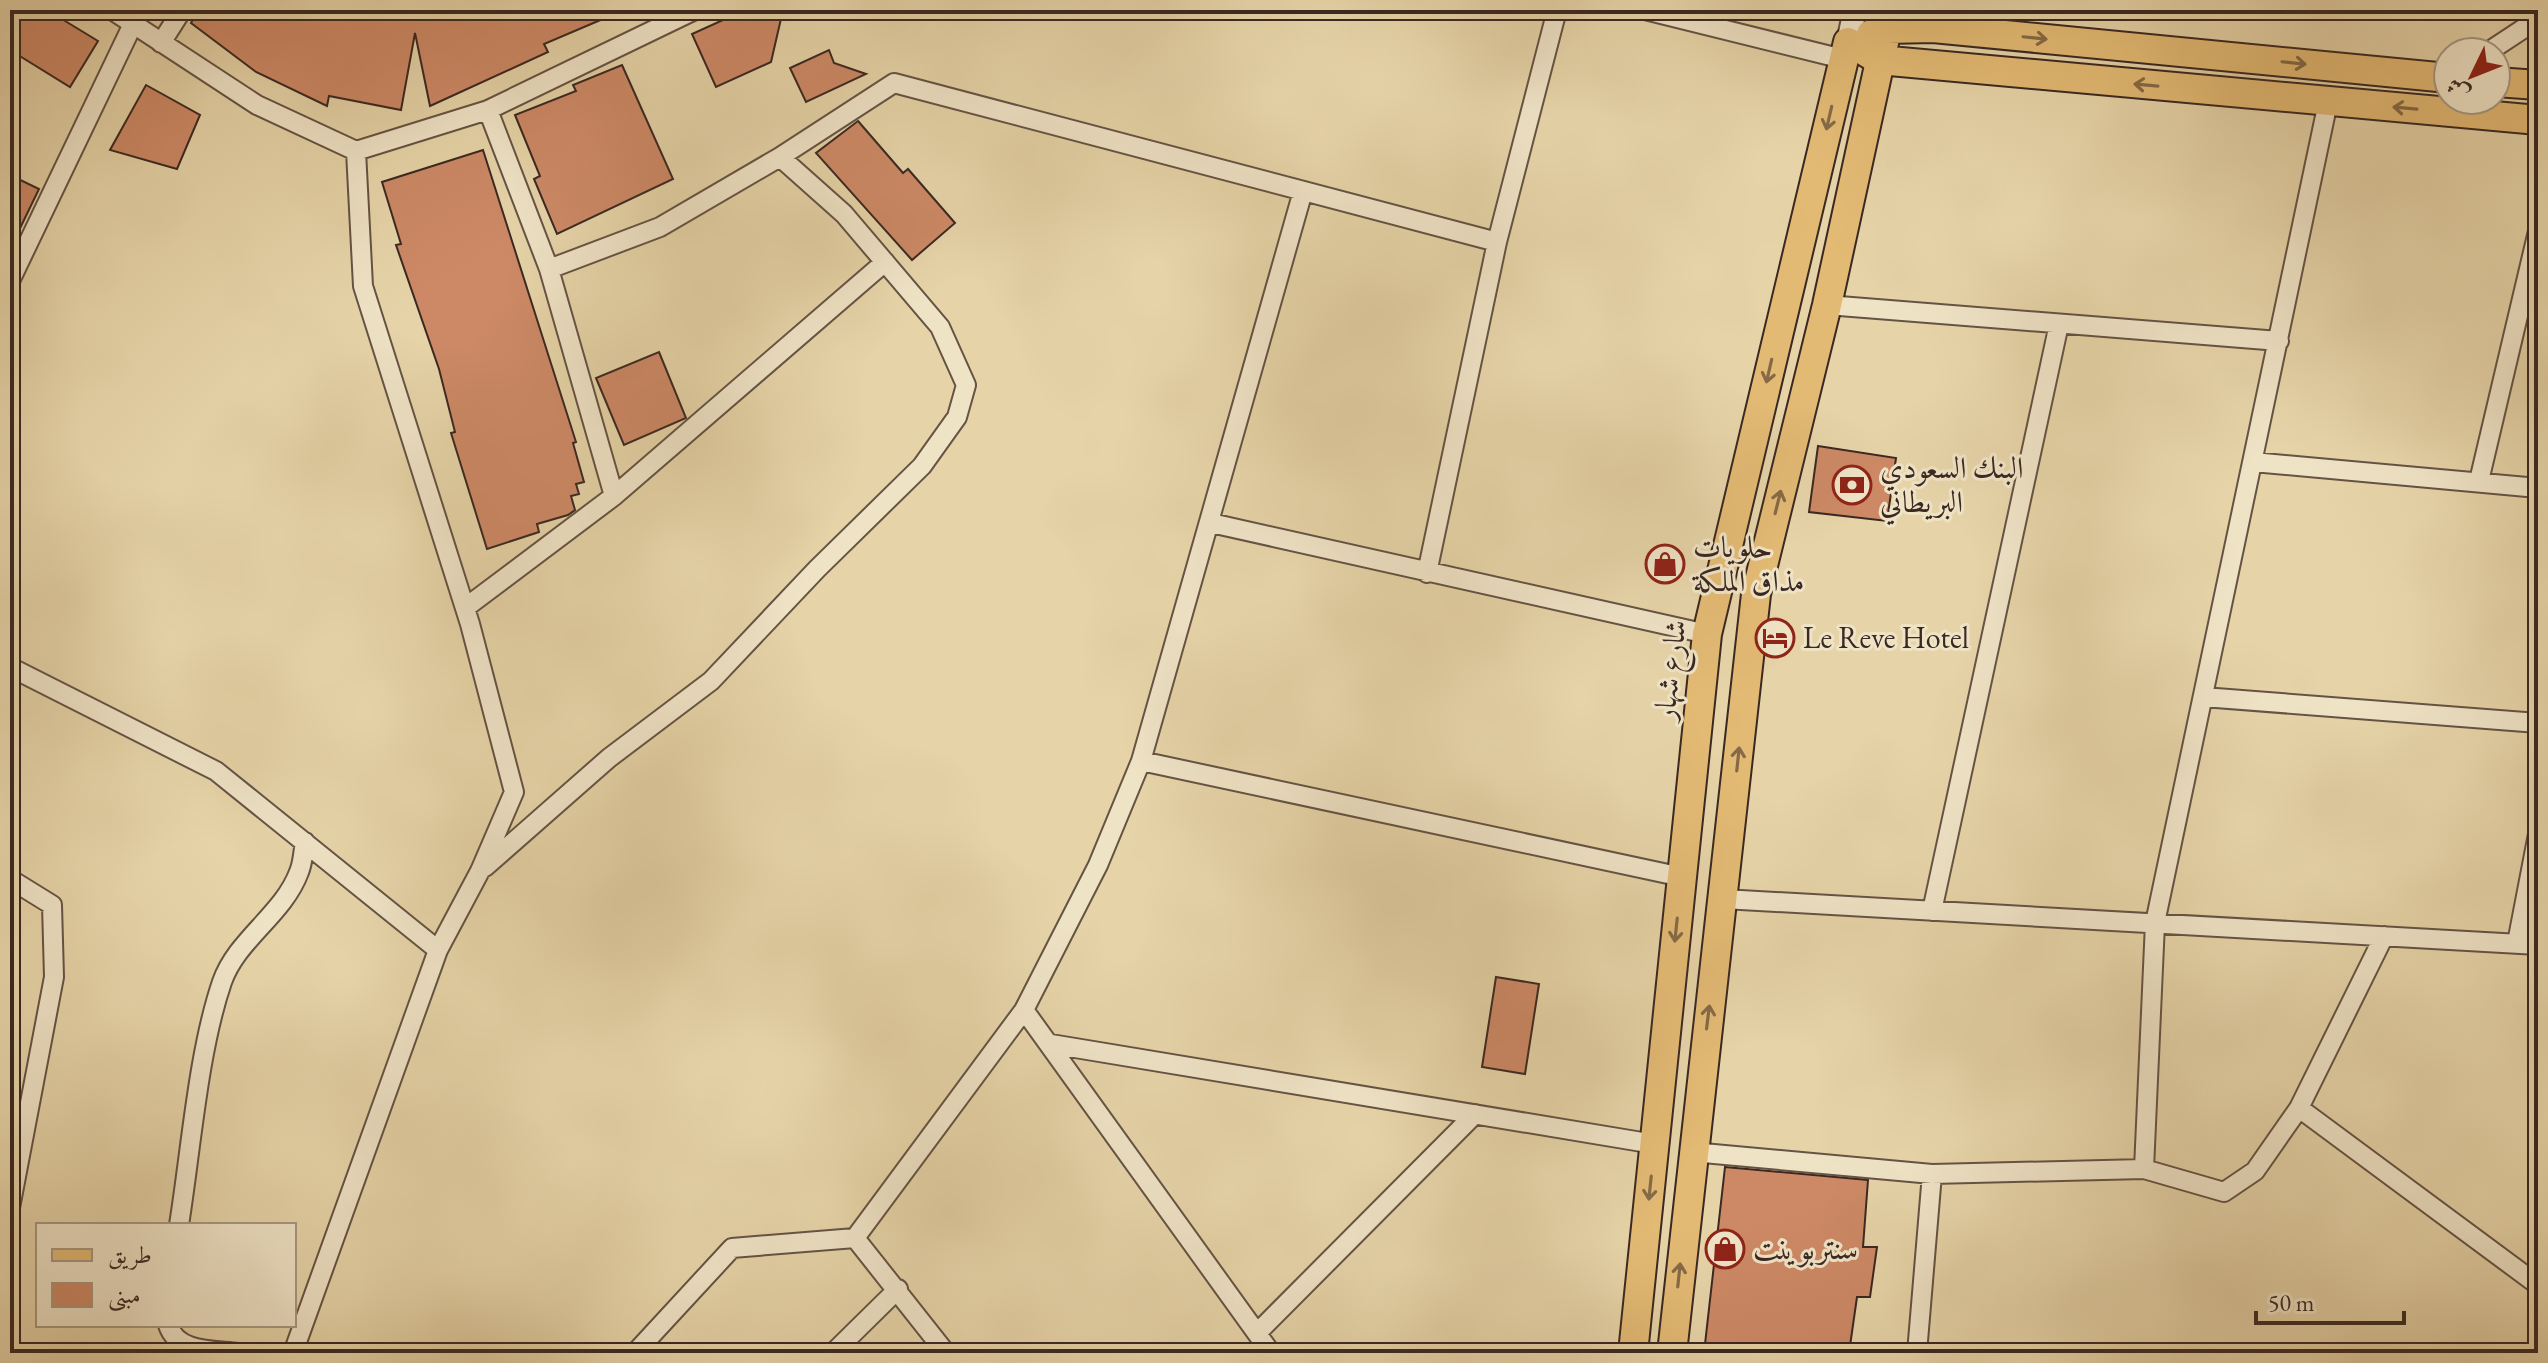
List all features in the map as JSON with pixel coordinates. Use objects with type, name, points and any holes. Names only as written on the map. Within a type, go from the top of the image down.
[{"type":"main road","points":[[1845,50],[1889,20],[1933,28],[2432,76]]},
{"type":"main road","points":[[1672,1353],[1756,594],[1827,305],[1889,20]]},
{"type":"main road","points":[[1845,50],[1879,60],[2538,120]]},
{"type":"main road","name":"شارع شهار","points":[[1633,1353],[1707,634],[1845,50]]},
{"type":"main road","points":[[2512,83],[2538,85]]},
{"type":"street","points":[[112,10],[257,105],[356,151],[488,110],[695,10]]},
{"type":"street","points":[[161,43],[182,10]]},
{"type":"street","points":[[1427,573],[1497,242],[1557,10]]},
{"type":"street","points":[[1645,10],[1845,50]]},
{"type":"street","name":"شارع شهار","points":[[1845,50],[1855,10]]},
{"type":"street","points":[[2512,36],[2538,19]]},
{"type":"street","points":[[10,281],[133,24]]},
{"type":"street","points":[[549,269],[660,227],[780,157],[894,83],[1497,242]]},
{"type":"street","points":[[2144,1169],[2155,923],[2328,102]]},
{"type":"street","points":[[488,110],[549,269],[614,496]]},
{"type":"street","points":[[293,1353],[438,950],[480,871],[514,792],[465,608],[363,286],[356,151]]},
{"type":"street","points":[[480,871],[597,768],[711,681],[817,569],[922,466],[957,417],[966,385],[957,359],[940,327],[844,214],[780,157]]},
{"type":"street","points":[[635,1353],[732,1248],[855,1238],[1024,1010],[1098,865],[1141,761],[1303,191]]},
{"type":"street","points":[[2479,481],[2538,231]]},
{"type":"street","points":[[465,608],[614,496],[885,262]]},
{"type":"street","points":[[1827,305],[2279,341]]},
{"type":"street","points":[[1932,911],[2059,324]]},
{"type":"street","points":[[2253,462],[2538,488]]},
{"type":"street","points":[[1211,523],[1707,634]]},
{"type":"street","points":[[10,667],[216,771],[438,950]]},
{"type":"street","points":[[2203,697],[2538,723]]},
{"type":"street","points":[[1141,761],[1682,877]]},
{"type":"street","points":[[2517,943],[2538,834]]},
{"type":"street","points":[[179,1223],[210,1026],[222,980],[239,950],[290,890],[300,871],[305,842]]},
{"type":"street","points":[[10,879],[52,905],[54,977],[10,1208]]},
{"type":"street","points":[[1723,899],[2538,945]]},
{"type":"street","points":[[1692,1152],[1932,1174],[2144,1169],[2224,1192],[2255,1171],[2299,1108],[2384,936]]},
{"type":"street","points":[[1024,1010],[1271,1353]]},
{"type":"street","points":[[1051,1044],[1654,1144]]},
{"type":"street","points":[[2299,1108],[2538,1285]]},
{"type":"street","points":[[1257,1333],[1475,1114]]},
{"type":"street","points":[[1917,1353],[1932,1174]]},
{"type":"street","points":[[855,1238],[946,1353]]},
{"type":"street","points":[[833,1353],[898,1289]]},
{"type":"street","points":[[168,1327],[170,1333],[184,1345],[238,1353]]},
{"type":"building","points":[[15,10],[47,10],[98,41],[70,87],[10,50],[10,19]]},
{"type":"building","points":[[199,10],[624,10],[544,44],[548,52],[430,106],[415,33],[401,110],[329,96],[327,106],[256,72],[191,23]]},
{"type":"building","points":[[745,10],[783,10],[771,62],[716,87],[692,34]]},
{"type":"building","points":[[829,50],[834,63],[866,74],[806,102],[790,68]]},
{"type":"building","points":[[622,65],[673,179],[557,234],[534,179],[540,176],[515,115],[576,91],[573,85]]},
{"type":"building","points":[[146,85],[200,115],[177,169],[110,150]]},
{"type":"building","points":[[858,121],[903,173],[908,169],[955,223],[912,260],[816,153]]},
{"type":"building","points":[[483,150],[576,442],[573,443],[584,482],[576,484],[579,494],[571,496],[575,510],[568,515],[537,524],[539,532],[487,549],[451,433],[455,432],[439,369],[396,245],[401,244],[382,182]]},
{"type":"building","points":[[10,175],[39,189],[10,249]]},
{"type":"building","points":[[659,352],[686,418],[624,445],[596,378]]},
{"type":"building","name":"البنك السعودي البريطاني","points":[[1818,446],[1896,458],[1887,521],[1809,512]]},
{"type":"building","points":[[1496,977],[1539,984],[1525,1074],[1482,1067]]},
{"type":"building","points":[[1725,1167],[1868,1180],[1863,1247],[1877,1247],[1870,1297],[1857,1297],[1849,1353],[1704,1353]]},
{"type":"place","name":"البنك السعودي البريطاني","points":[[1852,485]]},
{"type":"place","name":"حلويات مذاق الملكة","points":[[1665,564]]},
{"type":"place","name":"Le Reve Hotel","points":[[1775,638]]},
{"type":"place","name":"سنتربوينت","points":[[1725,1249]]}]
